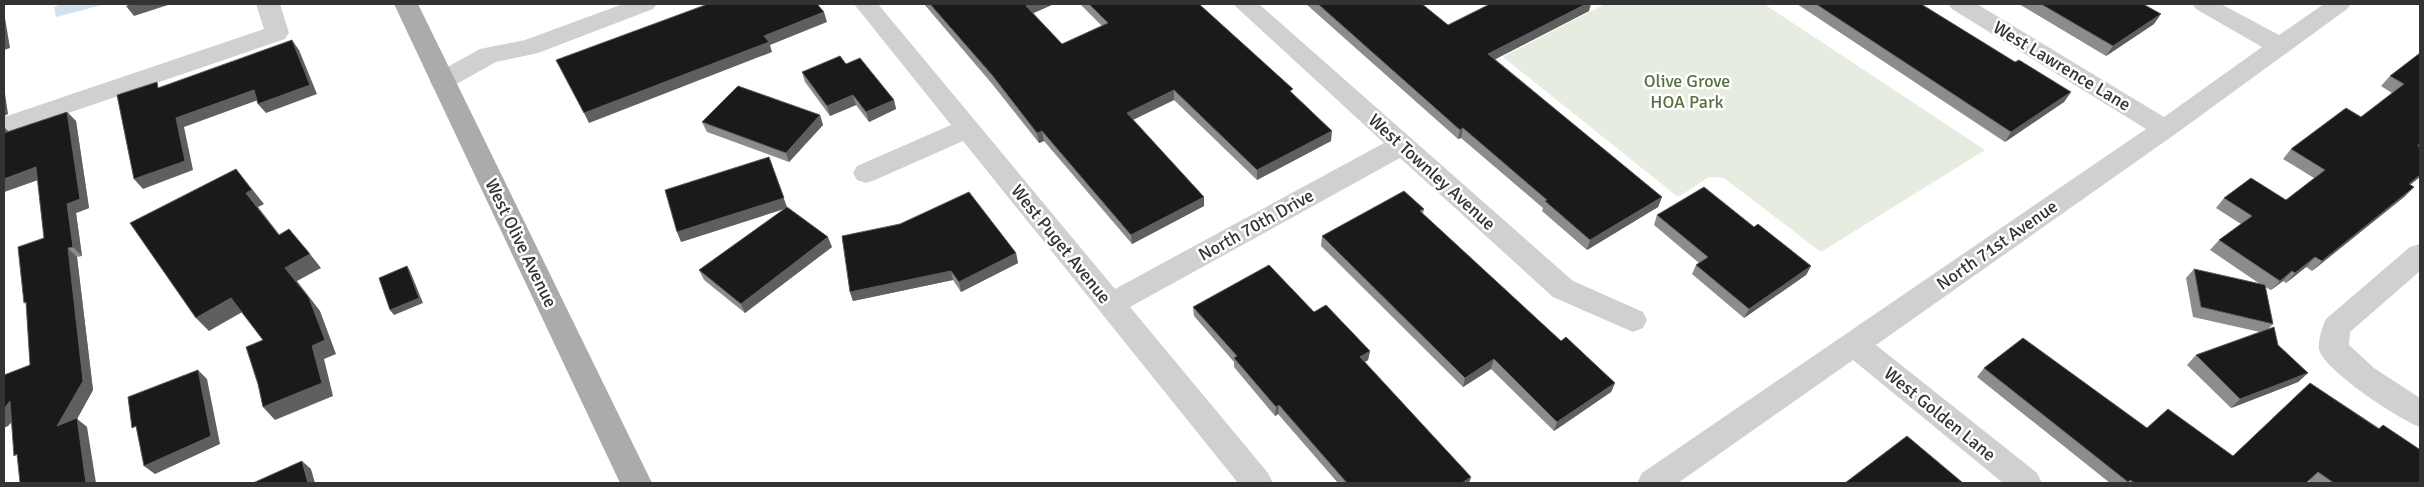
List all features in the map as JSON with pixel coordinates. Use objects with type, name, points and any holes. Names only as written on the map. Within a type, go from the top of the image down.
[{"type":"main road","name":"West Olive Avenue","points":[[406,4],[636,483]]},
{"type":"street","points":[[4,126],[277,33],[268,4]]},
{"type":"street","points":[[442,81],[494,67],[529,47],[645,4]]},
{"type":"street","name":"West Puget Avenue","points":[[866,4],[1257,483]]},
{"type":"street","name":"West Townley Avenue","points":[[1245,4],[1563,289],[1633,320]]},
{"type":"street","name":"West Lawrence Lane","points":[[1960,4],[2165,129]]},
{"type":"street","points":[[2204,4],[2280,46]]},
{"type":"street","name":"North 71st Avenue","points":[[1653,483],[2165,129],[2339,4]]},
{"type":"street","points":[[866,173],[968,128]]},
{"type":"street","name":"North 70th Drive","points":[[1110,305],[1402,145]]},
{"type":"street","points":[[2420,255],[2336,327],[2334,349],[2363,377],[2420,414]]},
{"type":"street","name":"West Golden Lane","points":[[1854,344],[2026,483]]},
{"type":"green space","name":"Olive Grove HOA Park","points":[[1605,4],[1764,4],[1985,150],[1821,252],[1724,178],[1709,177],[1678,197],[1503,57]]},
{"type":"water","points":[[62,4],[106,4],[56,17],[54,7]]},
{"type":"building","points":[[708,4],[817,4],[824,12],[764,36],[769,42],[584,113],[556,60]]},
{"type":"building","points":[[930,4],[1030,4],[1026,6],[1062,44],[1108,23],[1089,4],[1199,4],[1293,89],[1290,91],[1332,131],[1257,170],[1174,90],[1127,113],[1204,197],[1131,235],[1042,131],[1037,133],[992,75]]},
{"type":"building","points":[[1318,4],[1422,4],[1448,25],[1490,4],[1586,4],[1488,54],[1662,197],[1590,240],[1545,201],[1547,200],[1463,128],[1460,130]]},
{"type":"building","points":[[1816,4],[1921,4],[2015,62],[2019,60],[2071,92],[2011,132]]},
{"type":"building","points":[[2041,4],[2143,4],[2161,14],[2113,46]]},
{"type":"building","points":[[292,40],[310,85],[258,104],[254,90],[176,118],[185,161],[134,179],[117,95],[157,82],[158,88]]},
{"type":"building","points":[[2420,53],[2420,143],[2418,146],[2420,147],[2420,175],[2409,184],[2414,187],[2322,261],[2315,257],[2295,273],[2292,271],[2280,281],[2219,240],[2252,216],[2224,198],[2251,178],[2286,200],[2325,170],[2291,149],[2346,108],[2361,117],[2404,84],[2390,76]]},
{"type":"building","points":[[840,56],[846,64],[860,58],[894,100],[866,112],[853,95],[827,106],[802,72]]},
{"type":"building","points":[[738,86],[820,115],[786,153],[702,122]]},
{"type":"building","points":[[67,112],[80,199],[67,204],[73,247],[68,248],[83,381],[57,426],[77,418],[86,483],[20,483],[17,454],[14,456],[10,401],[4,409],[4,375],[30,365],[26,302],[24,303],[18,247],[44,238],[36,167],[4,179],[4,133]]},
{"type":"building","points":[[769,157],[784,198],[677,232],[665,190]]},
{"type":"building","points":[[236,169],[252,190],[246,193],[279,235],[289,229],[310,254],[285,268],[309,298],[325,340],[312,346],[322,383],[263,407],[246,347],[263,340],[231,298],[196,318],[130,223]]},
{"type":"building","points":[[1704,187],[1754,227],[1758,224],[1811,266],[1749,309],[1696,265],[1708,257],[1657,215]]},
{"type":"building","points":[[1404,191],[1424,209],[1420,211],[1561,341],[1566,337],[1615,383],[1557,422],[1494,359],[1465,378],[1322,236]]},
{"type":"building","points":[[969,192],[1016,253],[959,282],[951,271],[850,292],[842,236],[900,224]]},
{"type":"building","points":[[787,207],[828,237],[741,304],[699,270]]},
{"type":"building","points":[[1269,265],[1314,312],[1326,305],[1370,351],[1360,357],[1471,477],[1462,483],[1347,483],[1279,405],[1276,407],[1234,358],[1237,356],[1193,307]]},
{"type":"building","points":[[407,266],[419,298],[390,310],[379,278]]},
{"type":"building","points":[[2194,269],[2265,285],[2273,324],[2201,307]]},
{"type":"building","points":[[2274,327],[2278,345],[2308,373],[2240,399],[2196,355]]},
{"type":"building","points":[[2023,338],[2147,428],[2168,409],[2233,456],[2310,383],[2379,429],[2383,425],[2420,449],[2420,483],[2334,483],[2318,472],[2306,483],[2135,483],[2130,480],[2128,482],[1984,368]]},
{"type":"building","points":[[198,370],[211,436],[144,466],[136,426],[132,428],[128,397]]},
{"type":"building","points":[[1907,436],[1963,483],[1845,483]]},
{"type":"building","points":[[302,461],[308,483],[253,483]]}]
